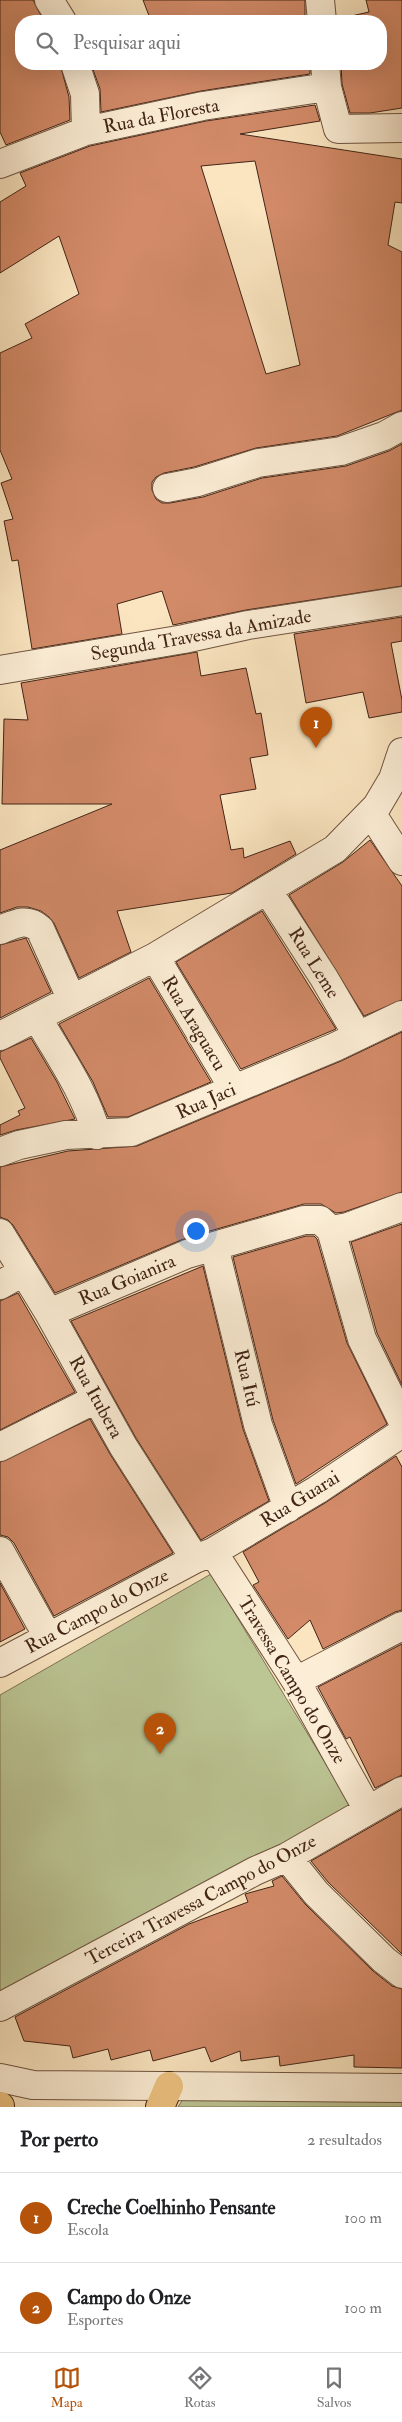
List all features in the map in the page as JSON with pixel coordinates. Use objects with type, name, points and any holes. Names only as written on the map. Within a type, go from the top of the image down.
[{"type":"street","points":[[49,0],[58,15]]},
{"type":"street","points":[[320,0],[321,15]]},
{"type":"street","points":[[78,70],[85,94],[86,131]]},
{"type":"street","points":[[326,75],[338,129],[402,128]]},
{"type":"street","name":"Rua da Floresta","points":[[0,164],[86,131],[203,106],[326,75]]},
{"type":"street","points":[[167,488],[198,482],[258,464],[341,451],[384,436],[402,426]]},
{"type":"street","name":"Segunda Travessa da Amizade","points":[[0,670],[248,625],[402,601]]},
{"type":"street","points":[[0,1036],[71,998],[155,958],[335,849],[370,816],[393,779],[402,752]]},
{"type":"street","points":[[370,816],[377,822],[399,851]]},
{"type":"street","name":"Rua Leme","points":[[268,891],[324,978],[358,1036]]},
{"type":"street","points":[[0,930],[26,922],[33,923],[40,929],[71,998]]},
{"type":"street","name":"Rua Araguacu","points":[[155,958],[234,1089]]},
{"type":"street","name":"Rua Jaci","points":[[0,1152],[19,1145],[66,1136],[131,1132],[358,1036],[402,1015]]},
{"type":"street","points":[[37,1017],[73,1074],[91,1114],[97,1134]]},
{"type":"street","points":[[402,1207],[348,1227],[331,1230],[362,1339],[402,1420]]},
{"type":"street","name":"Rua Goianira","points":[[49,1313],[172,1260],[214,1246],[304,1220],[320,1220],[331,1230]]},
{"type":"street","name":"Rua Itubera","points":[[0,1233],[12,1279],[49,1313],[123,1446],[204,1556]]},
{"type":"street","name":"Rua Itú","points":[[214,1246],[258,1425],[288,1508]]},
{"type":"street","points":[[0,1447],[96,1399]]},
{"type":"street","name":"Rua Guarai","points":[[204,1556],[288,1508],[402,1433]]},
{"type":"street","points":[[0,1551],[48,1637]]},
{"type":"street","name":"Rua Campo do Onze","points":[[0,1663],[204,1556]]},
{"type":"street","name":"Travessa Campo do Onze","points":[[204,1556],[296,1681],[368,1810]]},
{"type":"street","points":[[296,1681],[367,1646],[402,1626]]},
{"type":"street","name":"Terceira Travessa Campo do Onze","points":[[0,2007],[255,1871],[287,1856],[402,1791]]},
{"type":"street","points":[[287,1856],[316,1893],[384,1960],[402,1974]]},
{"type":"street","points":[[0,2078],[33,2085],[164,2097],[402,2088]]},
{"type":"green space","points":[[211,1574],[355,1812],[0,1998],[0,1695]]},
{"type":"green space","points":[[183,2099],[402,2099],[402,2107],[178,2107]]},
{"type":"building","points":[[0,0],[33,0],[41,15],[15,15],[15,70],[62,70],[69,97],[70,120],[6,145],[0,132]]},
{"type":"building","points":[[143,0],[305,0],[305,15],[149,15]]},
{"type":"building","points":[[366,0],[402,0],[402,108],[370,113],[350,113],[342,84],[341,70],[387,70],[387,15],[356,15],[369,12]]},
{"type":"building","points":[[93,70],[310,70],[310,74],[201,91],[101,112],[100,89]]},
{"type":"building","points":[[315,105],[320,121],[240,134],[402,159],[402,203],[395,202],[388,245],[402,252],[402,410],[337,436],[256,448],[194,467],[164,473],[156,477],[152,482],[152,490],[156,499],[162,503],[203,497],[262,478],[346,466],[389,451],[402,444],[402,586],[246,610],[173,625],[162,591],[117,604],[122,634],[32,649],[18,560],[12,561],[4,521],[13,519],[1,483],[12,479],[0,450],[0,353],[32,338],[25,324],[79,294],[59,236],[0,273],[0,202],[26,186],[20,173],[90,146],[206,121]],"holes":[[[255,161],[300,365],[266,374],[201,166]]]},
{"type":"building","points":[[402,617],[402,641],[391,643],[402,700],[402,712],[369,718],[363,692],[306,703],[294,634]]},
{"type":"building","points":[[197,652],[201,676],[246,668],[256,714],[261,713],[268,755],[250,758],[256,789],[220,795],[231,850],[243,848],[244,858],[290,841],[296,854],[232,893],[117,911],[131,952],[79,978],[54,923],[49,917],[41,911],[28,907],[17,907],[0,913],[0,850],[112,804],[2,804],[4,719],[28,720],[21,683]]},
{"type":"building","points":[[370,840],[402,886],[402,1000],[364,1016],[289,895],[343,862]]},
{"type":"building","points":[[262,911],[336,1029],[241,1069],[176,962]]},
{"type":"building","points":[[26,938],[51,992],[0,1018],[0,945]]},
{"type":"building","points":[[149,978],[211,1082],[128,1117],[108,1117],[93,1082],[59,1024]]},
{"type":"building","points":[[402,1032],[402,1192],[344,1212],[336,1213],[321,1204],[304,1204],[210,1231],[181,1240],[55,1293],[13,1225],[8,1220],[0,1217],[0,1167],[68,1151],[137,1146],[341,1061]]},
{"type":"building","points":[[31,1038],[57,1082],[75,1119],[16,1130],[0,1135],[0,1125],[20,1115],[18,1111],[25,1108],[0,1058],[0,1052]]},
{"type":"building","points":[[402,1224],[402,1385],[377,1333],[351,1242]]},
{"type":"building","points":[[306,1236],[314,1236],[317,1239],[347,1343],[387,1424],[296,1484],[273,1420],[233,1257]]},
{"type":"building","points":[[203,1266],[243,1429],[269,1501],[201,1540],[136,1438],[71,1321]]},
{"type":"building","points":[[18,1293],[75,1392],[0,1430],[0,1301]]},
{"type":"building","points":[[90,1419],[173,1553],[54,1616],[14,1543],[8,1537],[0,1535],[0,1462]]},
{"type":"building","points":[[396,1456],[402,1467],[402,1610],[323,1649],[310,1620],[288,1639],[253,1585],[259,1582],[243,1552],[325,1503]]},
{"type":"building","points":[[0,1583],[25,1629],[0,1642]]},
{"type":"building","points":[[402,1644],[402,1775],[375,1788],[350,1737],[346,1739],[318,1687]]},
{"type":"building","points":[[402,1809],[402,1954],[328,1882],[311,1861]]},
{"type":"building","points":[[282,1876],[305,1904],[373,1971],[392,1986],[402,1989],[402,2068],[354,2067],[354,2055],[280,2066],[279,2056],[241,2061],[240,2051],[211,2062],[205,2047],[153,2061],[150,2050],[111,2060],[108,2049],[73,2058],[70,2046],[24,2041],[15,2017],[189,1924],[248,1902],[245,1894],[274,1886],[272,1881]]},
{"type":"place","name":"Creche Coelhinho Pensante","points":[[316,748]]},
{"type":"place","name":"Campo do Onze","points":[[160,1754]]}]
